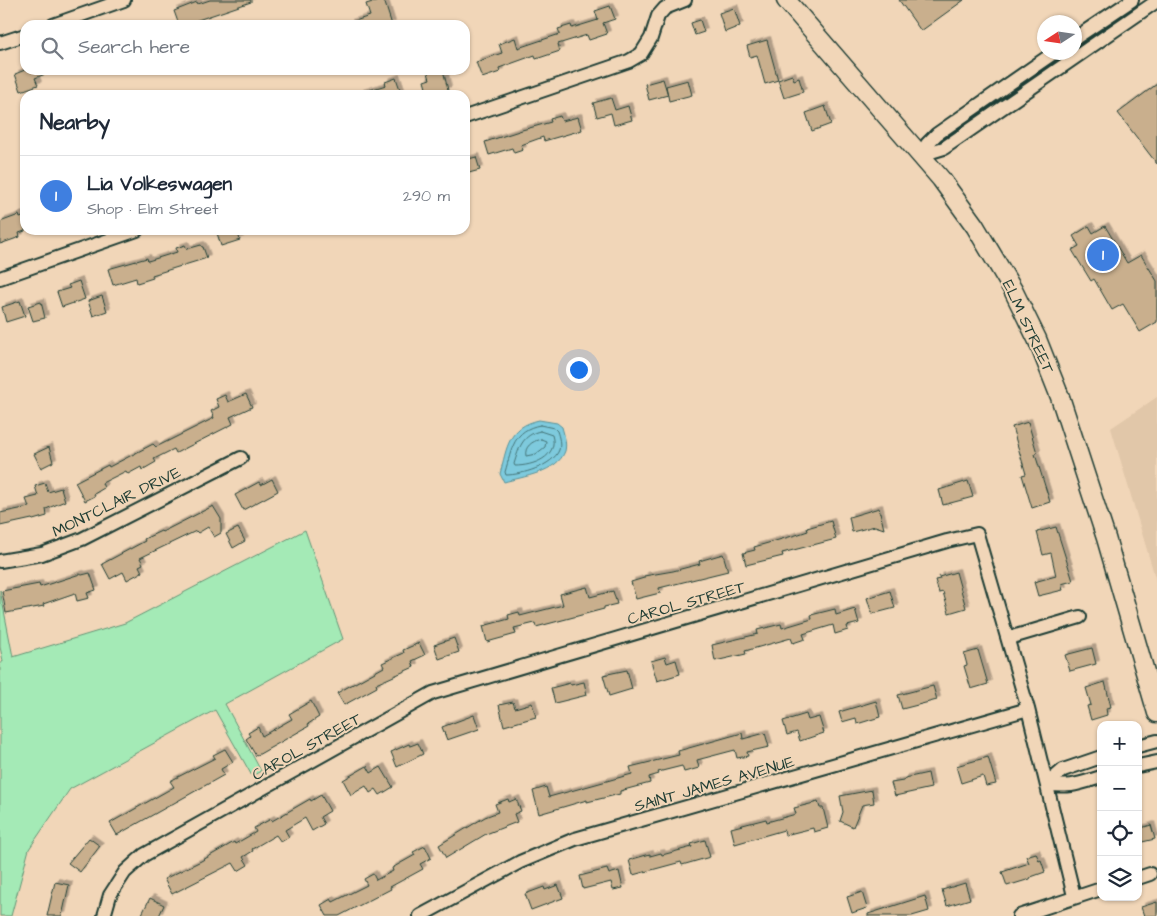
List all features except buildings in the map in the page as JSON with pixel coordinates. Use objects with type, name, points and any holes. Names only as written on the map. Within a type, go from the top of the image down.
[{"type":"main road","name":"ELM STREET","points":[[786,0],[961,205],[985,241],[1013,290],[1038,342],[1060,397],[1096,506],[1157,713]]},
{"type":"street","points":[[67,20],[124,0]]},
{"type":"street","points":[[470,115],[629,61],[641,54],[651,38],[658,16],[665,8],[685,0]]},
{"type":"street","points":[[1082,34],[1132,0]]},
{"type":"street","points":[[920,155],[944,148],[1157,1]]},
{"type":"street","points":[[0,44],[20,37]]},
{"type":"street","points":[[920,155],[937,134],[1043,60]]},
{"type":"street","points":[[0,278],[123,235]]},
{"type":"street","name":"MONTCLAIR DRIVE","points":[[0,561],[42,554],[82,539],[242,458]]},
{"type":"street","name":"CAROL STREET","points":[[104,916],[110,895],[126,872],[144,855],[433,693],[938,544],[978,534],[1028,709],[1074,896]]},
{"type":"street","points":[[1008,638],[1080,617]]},
{"type":"street","name":"SAINT JAMES AVENUE","points":[[420,916],[520,862],[575,839],[1028,709]]},
{"type":"street","points":[[1142,745],[1157,741]]},
{"type":"street","points":[[1046,784],[1063,770],[1097,759]]},
{"type":"street","points":[[1142,765],[1157,762]]},
{"type":"street","points":[[1046,784],[1071,786],[1097,778]]},
{"type":"street","points":[[1019,916],[1074,896],[1097,890]]},
{"type":"shaded area","points":[[1157,397],[1157,584],[1111,428]]},
{"type":"green space","points":[[305,530],[343,639],[225,704],[261,771],[252,776],[215,710],[70,789],[29,849],[11,916],[0,916],[0,665],[3,661],[0,647],[0,590],[13,657],[125,623]]},
{"type":"water","points":[[539,420],[557,423],[562,427],[566,445],[565,451],[555,464],[547,469],[539,473],[504,482],[500,474],[510,440],[521,428]]},
{"type":"place","name":"Lia Volkeswagen","points":[[1103,255]]}]
